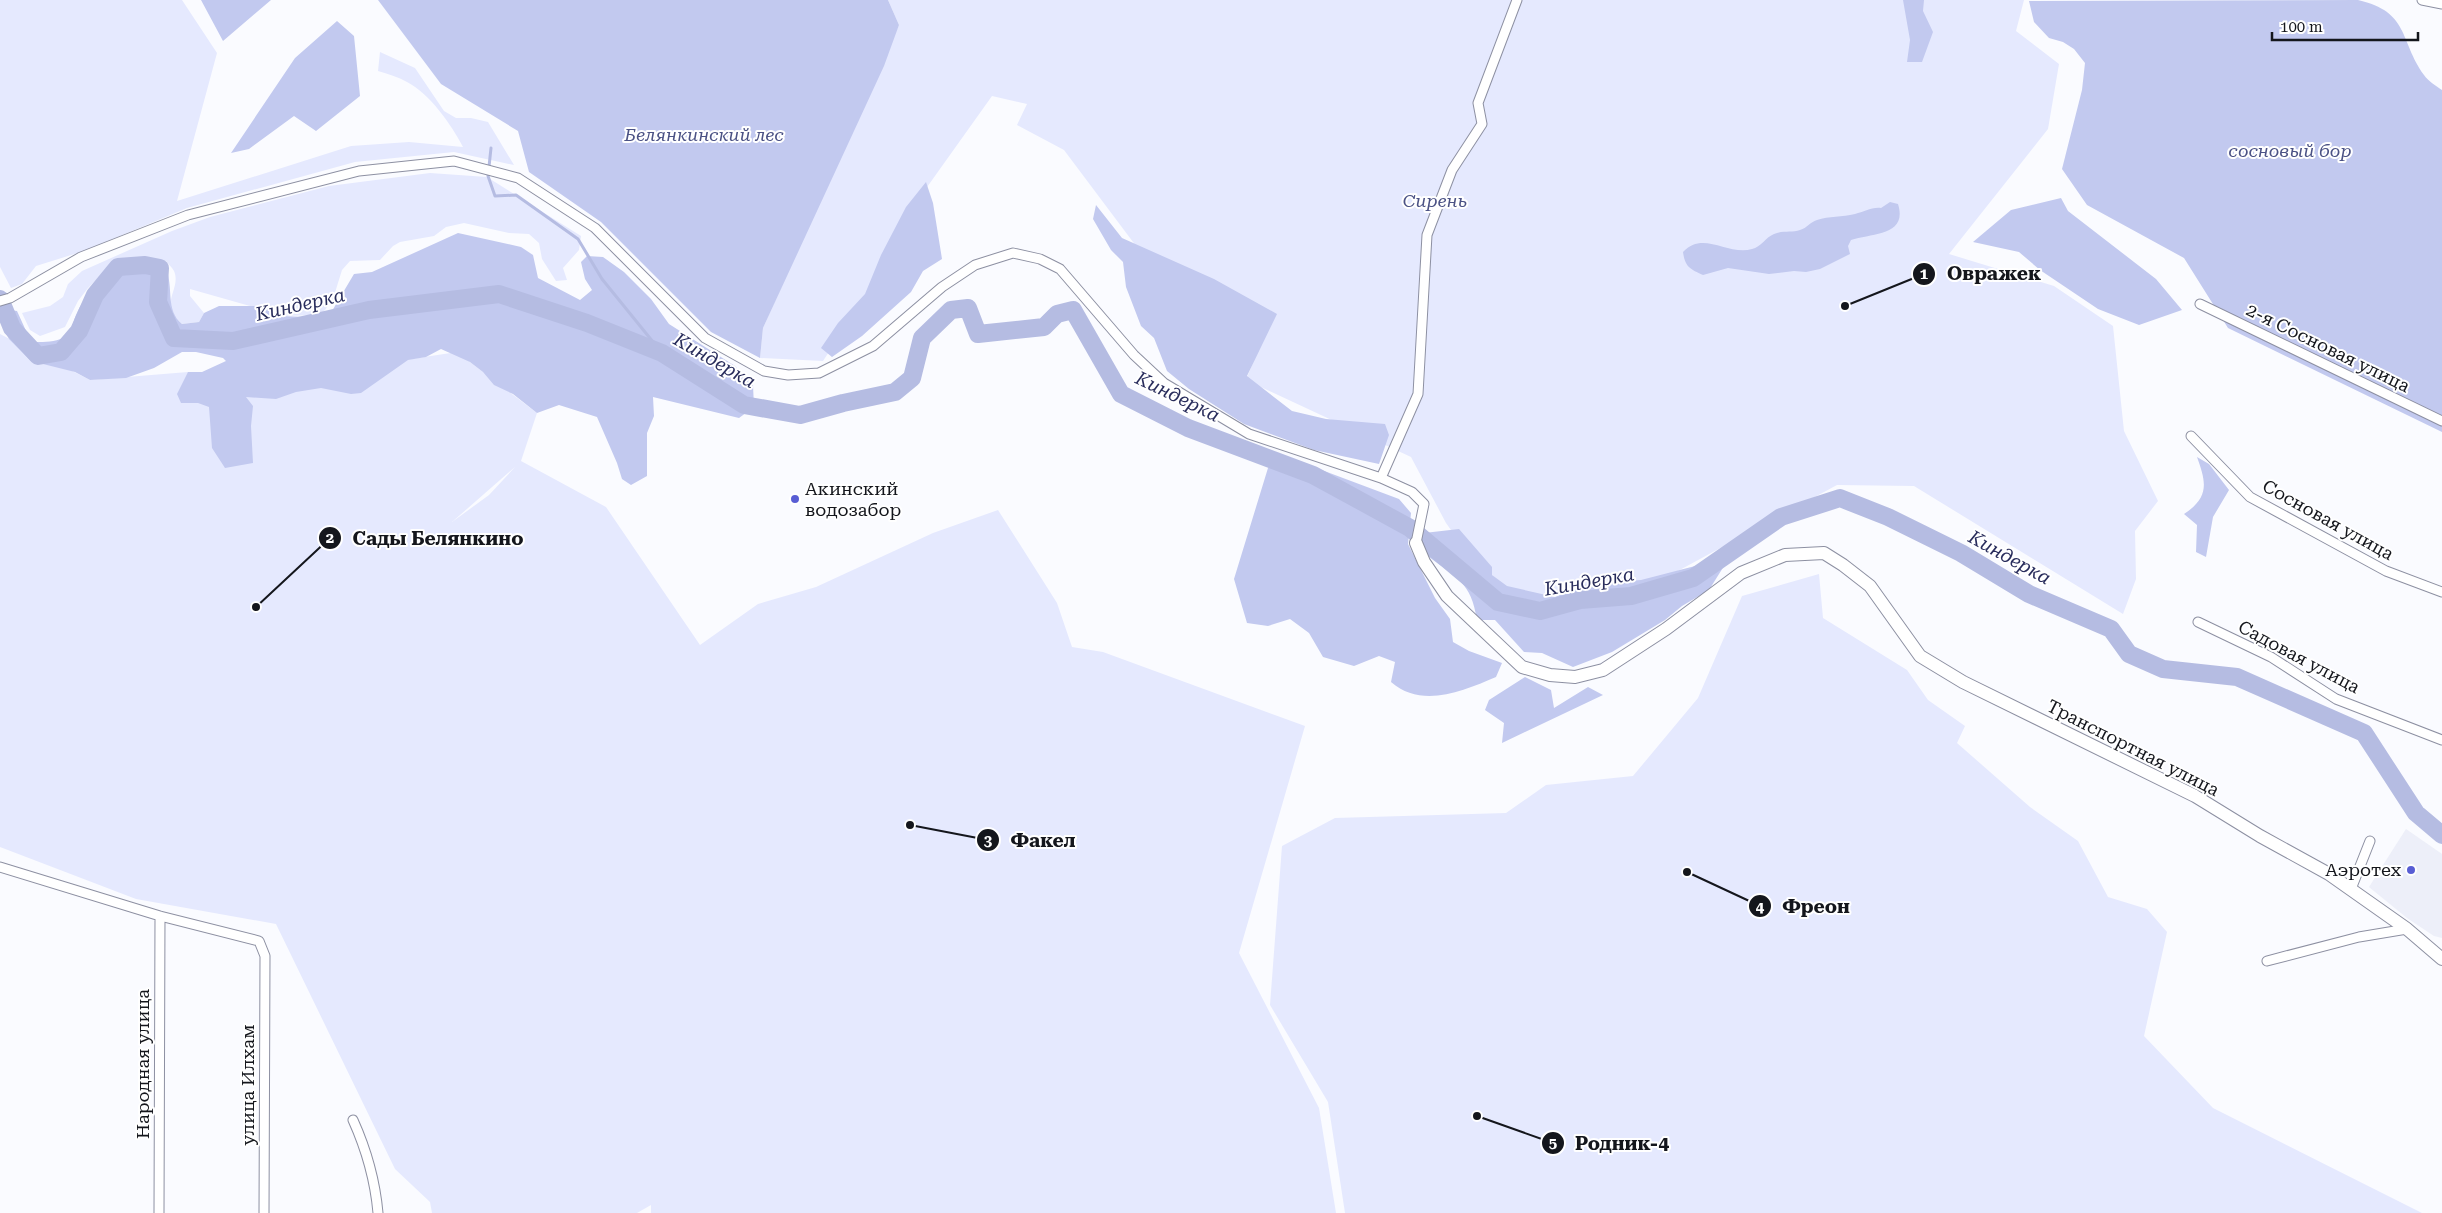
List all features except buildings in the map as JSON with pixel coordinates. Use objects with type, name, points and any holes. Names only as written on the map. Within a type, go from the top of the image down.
[{"type":"street","points":[[1381,478],[1418,394],[1427,235],[1452,170],[1482,124],[1478,103],[1517,0]]},
{"type":"street","points":[[2422,0],[2442,4]]},
{"type":"street","points":[[0,301],[10,298],[80,258],[188,215],[358,171],[454,161],[518,178],[595,228],[706,338],[764,371],[788,375],[819,373],[873,346],[942,287],[975,266],[1013,253],[1040,259],[1060,269],[1134,355],[1164,383],[1249,434],[1381,478],[1412,492],[1424,504],[1416,543]]},
{"type":"street","name":"2-я Сосновая улица","points":[[2200,304],[2442,421]]},
{"type":"street","name":"Сосновая улица","points":[[2190,436],[2250,497],[2386,571],[2442,592]]},
{"type":"street","name":"Транспортная улица","points":[[1416,543],[1424,562],[1446,596],[1522,667],[1550,675],[1575,678],[1603,670],[1666,629],[1742,573],[1785,555],[1824,553],[1870,586],[1920,656],[1963,682],[2195,796],[2351,889],[2407,929],[2442,959]]},
{"type":"street","name":"Садовая улица","points":[[2198,622],[2271,657],[2336,698],[2442,740]]},
{"type":"street","points":[[2351,889],[2370,841]]},
{"type":"street","points":[[0,867],[160,916]]},
{"type":"street","name":"улица Илхам","points":[[160,916],[259,941],[265,956],[264,1213]]},
{"type":"street","name":"Народная улица","points":[[159,1213],[160,916]]},
{"type":"street","points":[[2267,961],[2359,937],[2407,929]]},
{"type":"street","points":[[353,1120],[374,1177],[378,1213]]},
{"type":"shaded area","name":"Аэротех","points":[[2406,829],[2442,854],[2442,938],[2434,936],[2407,918],[2369,887]]},
{"type":"green space","points":[[0,0],[182,0],[217,53],[177,201],[351,146],[409,142],[463,147],[446,119],[424,94],[404,80],[378,71],[380,52],[415,68],[444,111],[456,118],[471,118],[488,122],[514,165],[454,152],[355,162],[187,208],[84,251],[36,266],[22,284],[11,288],[0,267]]},
{"type":"green space","points":[[201,0],[271,0],[223,41]]},
{"type":"green space","name":"Белянкинский лес","points":[[378,0],[888,0],[899,25],[884,66],[763,328],[760,358],[711,332],[601,222],[529,172],[518,131],[441,84]]},
{"type":"green space","name":"Сирень","points":[[888,0],[2024,0],[2016,31],[2059,64],[2048,129],[1949,254],[2054,286],[2113,326],[2124,431],[2158,501],[2135,531],[2136,579],[2123,614],[1914,486],[1837,485],[1663,579],[1578,586],[1521,602],[1466,551],[1446,523],[1411,457],[1246,380],[1271,318],[1145,258],[1064,150],[1017,125],[1027,104],[992,96],[900,225],[871,288],[823,361],[760,358],[763,328],[899,25]]},
{"type":"green space","points":[[1903,0],[1924,0],[1923,11],[1933,32],[1922,62],[1907,62],[1910,40]]},
{"type":"green space","name":"сосновый бор","points":[[2358,0],[2375,5],[2387,12],[2395,20],[2424,75],[2442,90],[2442,432],[2228,328],[2184,258],[2087,205],[2062,169],[2082,90],[2085,63],[2074,49],[2063,42],[2049,38],[2034,22],[2029,1]]},
{"type":"green space","points":[[337,21],[354,36],[360,96],[316,131],[294,116],[249,149],[231,153],[295,58]]},
{"type":"green space","points":[[430,173],[487,177],[581,236],[579,250],[563,268],[567,280],[556,281],[542,259],[539,243],[529,234],[509,233],[464,223],[446,227],[434,236],[400,242],[393,246],[380,260],[350,261],[342,270],[333,299],[319,315],[281,316],[266,306],[250,306],[190,289],[190,296],[204,313],[199,322],[182,324],[171,310],[176,278],[174,271],[166,261],[122,261],[100,276],[88,288],[78,301],[65,327],[40,336],[30,330],[22,313],[50,306],[63,297],[68,284],[82,271],[172,231],[210,217],[329,186]]},
{"type":"green space","points":[[926,182],[933,203],[942,259],[923,271],[911,292],[862,336],[832,357],[821,348],[838,323],[865,294],[881,255],[906,207]]},
{"type":"green space","points":[[2061,198],[2068,211],[2156,279],[2182,310],[2139,325],[2098,309],[2040,270],[2019,252],[1973,242],[2011,210]]},
{"type":"green space","points":[[1890,202],[1898,204],[1900,214],[1898,222],[1893,228],[1878,234],[1851,240],[1848,246],[1850,254],[1820,269],[1806,272],[1794,271],[1769,274],[1728,268],[1703,275],[1689,267],[1685,261],[1683,252],[1699,243],[1734,249],[1752,249],[1771,235],[1800,230],[1822,219],[1881,208]]},
{"type":"green space","points":[[1096,205],[1122,238],[1214,279],[1277,314],[1247,376],[1292,411],[1326,419],[1385,424],[1389,435],[1379,464],[1314,450],[1244,424],[1189,389],[1167,371],[1154,338],[1141,326],[1126,287],[1123,262],[1111,250],[1093,219]]},
{"type":"green space","points":[[458,233],[521,247],[533,255],[538,278],[580,300],[592,290],[585,279],[581,262],[587,256],[603,257],[624,272],[651,299],[669,324],[735,366],[753,385],[754,407],[739,418],[653,397],[654,416],[647,433],[647,476],[631,485],[622,479],[597,417],[559,405],[537,413],[513,394],[494,385],[483,372],[470,362],[441,349],[426,357],[408,360],[361,393],[351,394],[321,388],[296,392],[276,399],[246,397],[253,406],[251,426],[253,463],[225,468],[212,448],[209,407],[198,403],[181,403],[177,394],[188,372],[202,372],[226,361],[223,358],[196,352],[182,352],[154,368],[126,378],[90,380],[75,372],[31,361],[9,339],[3,328],[0,313],[10,310],[17,311],[27,333],[36,342],[50,342],[60,339],[70,331],[79,308],[89,294],[117,264],[149,262],[166,269],[173,312],[182,324],[199,322],[204,313],[219,306],[266,306],[281,316],[306,317],[332,311],[354,274],[372,272]]},
{"type":"green space","points":[[0,334],[90,380],[188,372],[320,373],[457,352],[537,413],[521,461],[606,507],[700,645],[758,604],[816,587],[933,533],[998,510],[1057,603],[1072,647],[1103,652],[1305,726],[1239,953],[1319,1108],[1336,1213],[651,1213],[651,1205],[637,1213],[432,1213],[430,1202],[395,1169],[276,924],[136,899],[0,847]],"holes":[[[515,467],[489,495],[452,522]]]},
{"type":"green space","points":[[1287,457],[1399,499],[1411,513],[1408,544],[1435,598],[1450,619],[1453,642],[1469,651],[1502,663],[1496,677],[1443,695],[1416,695],[1403,690],[1391,682],[1395,662],[1379,656],[1354,666],[1323,657],[1309,633],[1290,619],[1268,626],[1247,623],[1234,579],[1268,468]]},
{"type":"green space","points":[[2197,457],[2209,464],[2229,490],[2213,517],[2206,557],[2196,552],[2197,525],[2184,514],[2198,501],[2204,488]]},
{"type":"green space","points":[[1459,529],[1492,567],[1492,575],[1507,586],[1555,597],[1583,585],[1641,580],[1699,565],[1724,566],[1709,590],[1682,606],[1665,620],[1612,652],[1573,667],[1542,653],[1524,652],[1495,620],[1477,620],[1467,589],[1455,576],[1429,557],[1424,533]]},
{"type":"green space","points":[[1819,574],[1823,618],[1907,670],[1928,700],[1965,726],[1957,743],[2030,807],[2078,841],[2108,897],[2147,909],[2167,932],[2144,1036],[2213,1108],[2422,1213],[1345,1213],[1328,1102],[1270,1005],[1282,846],[1335,818],[1506,813],[1546,785],[1633,776],[1698,698],[1742,596]]},
{"type":"green space","points":[[1525,677],[1551,690],[1554,708],[1588,687],[1603,695],[1502,743],[1504,723],[1485,710],[1489,700]]},
{"type":"waterway","points":[[491,148],[488,176],[495,196],[516,195],[578,239],[602,279],[662,353]]},
{"type":"waterway","name":"Киндерка","points":[[0,299],[12,328],[38,356],[61,352],[79,331],[95,295],[118,267],[145,265],[160,268],[158,302],[174,338],[233,341],[369,310],[499,294],[587,323],[662,353],[744,405],[800,415],[843,403],[895,392],[912,378],[922,338],[951,310],[968,308],[978,334],[1044,327],[1057,314],[1073,310],[1121,394],[1188,428],[1313,475],[1410,528],[1498,602],[1540,611],[1580,600],[1631,596],[1693,578],[1781,517],[1840,498],[1888,517],[1961,553],[2029,594],[2111,629],[2129,654],[2163,669],[2237,677],[2364,733],[2416,813],[2442,835]]},
{"type":"place","name":"Овражек","points":[[1845,306]]},
{"type":"place","name":"Акинский водозабор","points":[[795,499]]},
{"type":"place","name":"Сады Белянкино","points":[[256,607]]},
{"type":"place","name":"Факел","points":[[910,825]]},
{"type":"place","name":"Аэротех","points":[[2411,870]]},
{"type":"place","name":"Фреон","points":[[1687,872]]},
{"type":"place","name":"Родник-4","points":[[1477,1116]]}]
